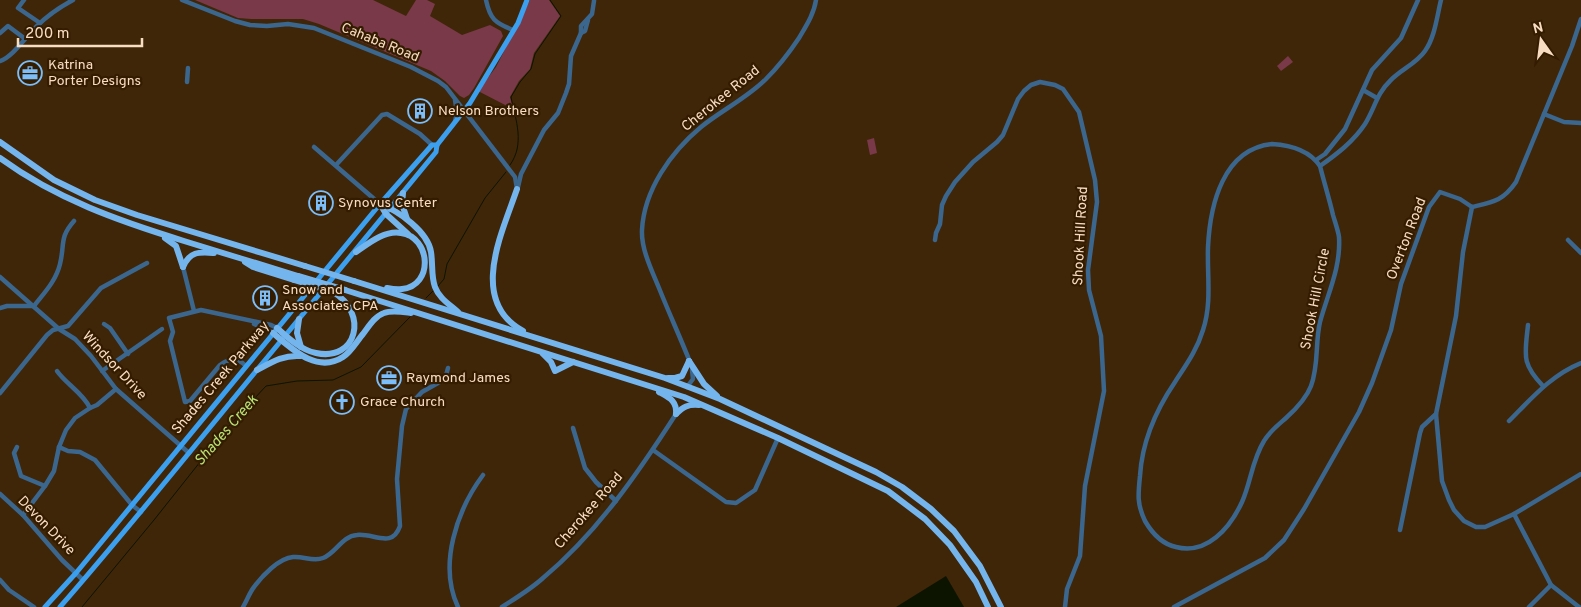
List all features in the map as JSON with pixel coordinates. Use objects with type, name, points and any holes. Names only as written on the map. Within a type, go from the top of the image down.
[{"type":"highway","points":[[0,142],[54,180],[95,200],[137,215],[665,378],[720,399],[876,472],[902,487],[931,509],[954,532],[980,566],[1002,607]]},
{"type":"highway","points":[[0,158],[44,186],[74,202],[115,218],[240,258],[253,267],[344,290],[684,397],[778,438],[888,491],[925,518],[950,544],[976,582],[988,607]]},
{"type":"highway","points":[[517,189],[496,250],[492,272],[493,288],[496,300],[506,318],[517,328],[535,338]]},
{"type":"highway","points":[[403,193],[402,204],[407,221]]},
{"type":"highway","points":[[370,286],[403,289],[414,285],[421,278],[426,266],[425,257],[420,245],[386,214],[380,204]]},
{"type":"highway","points":[[380,204],[391,208],[422,234],[430,244],[434,285],[440,296],[460,315]]},
{"type":"highway","points":[[158,232],[176,246],[183,267]]},
{"type":"highway","points":[[356,252],[374,240],[388,234],[400,232],[410,236]]},
{"type":"highway","points":[[183,267],[194,253],[225,254]]},
{"type":"highway","points":[[283,338],[315,353],[329,354],[351,344],[354,332],[355,321],[345,300],[334,292],[296,278]]},
{"type":"highway","points":[[257,370],[280,357],[290,355],[301,356],[321,363],[343,357],[351,344],[379,315],[390,311],[426,315]]},
{"type":"highway","points":[[299,319],[297,333],[301,347]]},
{"type":"highway","points":[[275,331],[301,356]]},
{"type":"highway","points":[[540,352],[551,362],[554,371],[573,362]]},
{"type":"highway","points":[[665,378],[682,376],[689,361]]},
{"type":"highway","points":[[689,361],[704,384],[720,399]]},
{"type":"highway","points":[[591,368],[609,370],[676,390],[684,390],[687,387]]},
{"type":"highway","points":[[642,384],[673,400],[676,414]]},
{"type":"highway","points":[[676,414],[687,405],[704,405]]},
{"type":"main road","name":"Shades Creek Parkway","points":[[45,607],[76,573],[380,204],[454,123],[480,87],[518,22],[526,0]]},
{"type":"main road","name":"Shades Creek Parkway","points":[[60,607],[356,252],[436,152],[434,145]]},
{"type":"street","points":[[24,0],[18,8],[40,23]]},
{"type":"street","points":[[0,61],[10,56],[24,38],[40,23],[60,7],[73,0]]},
{"type":"street","name":"Cahaba Road","points":[[182,0],[250,25],[288,24],[314,28],[411,67],[438,81],[454,96],[515,177],[517,189]]},
{"type":"street","points":[[486,0],[491,18],[502,26],[513,30]]},
{"type":"street","name":"Cherokee Road","points":[[687,387],[693,379],[693,373],[645,249],[642,231],[648,198],[659,176],[680,148],[701,128],[764,81],[787,56],[804,30],[815,8],[816,0]]},
{"type":"street","points":[[1316,160],[1325,154],[1345,128],[1372,70],[1401,38],[1418,0]]},
{"type":"street","points":[[1320,166],[1338,154],[1354,138],[1366,123],[1389,81],[1425,52],[1431,40],[1441,0]]},
{"type":"street","points":[[517,189],[521,174],[544,130],[558,113],[569,84],[571,56],[581,33],[581,26],[592,14],[594,1]]},
{"type":"street","points":[[1581,19],[1572,46],[1523,161],[1521,170],[1510,191],[1496,201],[1472,207],[1463,252],[1456,316],[1436,414],[1442,481],[1454,510],[1464,521],[1476,527],[1485,527],[1514,514],[1581,474]]},
{"type":"street","points":[[0,33],[8,26],[24,38]]},
{"type":"street","points":[[187,82],[188,68]]},
{"type":"street","name":"Shook Hill Road","points":[[935,240],[942,215],[942,205],[946,196],[955,182],[973,162],[1003,135],[1018,99],[1024,90],[1040,82],[1056,85],[1063,89],[1079,112],[1095,180],[1097,202],[1088,270],[1089,290],[1101,336],[1104,391],[1086,486],[1080,556],[1067,589],[1065,607]]},
{"type":"street","points":[[1363,90],[1378,98]]},
{"type":"street","points":[[454,96],[457,113],[454,123]]},
{"type":"street","points":[[336,165],[382,115],[388,114],[434,145]]},
{"type":"street","points":[[1544,114],[1564,122],[1581,123]]},
{"type":"street","name":"Shook Hill Circle","points":[[1260,145],[1289,145],[1316,160],[1320,166],[1339,236],[1338,258],[1333,283],[1320,322],[1316,342],[1315,371],[1311,386],[1296,409],[1275,427],[1264,440],[1242,502],[1234,516],[1216,539],[1202,547],[1190,549],[1174,547],[1159,539],[1149,528],[1139,507],[1141,460],[1155,416],[1199,344],[1206,321],[1209,291],[1209,228],[1212,211],[1223,181],[1236,160],[1247,151],[1260,145]]},
{"type":"street","points":[[314,147],[380,204]]},
{"type":"street","name":"Overton Road","points":[[1176,606],[1265,558],[1284,540],[1350,429],[1368,390],[1391,330],[1401,284],[1429,207],[1440,192],[1460,199],[1472,207]]},
{"type":"street","points":[[0,308],[7,306],[34,306],[53,283],[60,264],[63,237],[74,221]]},
{"type":"street","points":[[1568,240],[1581,253]]},
{"type":"street","points":[[0,393],[47,335],[53,330],[68,326],[101,288],[147,263]]},
{"type":"street","points":[[183,267],[194,311]]},
{"type":"street","name":"Windsor Drive","points":[[0,277],[59,329],[75,339],[91,356],[116,389],[180,446]]},
{"type":"street","points":[[246,366],[241,361],[232,358],[226,361],[220,365],[190,401],[185,402],[170,341],[172,332],[169,318],[201,310],[246,320],[275,331]]},
{"type":"street","points":[[104,324],[110,328],[128,354]]},
{"type":"street","points":[[1528,325],[1525,356],[1533,376],[1543,386]]},
{"type":"street","points":[[102,372],[162,329]]},
{"type":"street","points":[[1510,421],[1543,386],[1566,370],[1581,363]]},
{"type":"street","points":[[243,607],[254,587],[282,561],[292,557],[315,560],[325,557],[348,537],[358,535],[386,539],[393,537],[398,532],[400,526],[397,479],[402,426],[406,409],[422,392],[445,379],[448,368]]},
{"type":"street","points":[[57,371],[86,401],[90,408]]},
{"type":"street","points":[[23,514],[54,471],[59,447],[70,424],[75,418],[97,405],[116,389]]},
{"type":"street","name":"Cherokee Road","points":[[502,607],[543,578],[576,548],[616,500],[653,450],[676,414]]},
{"type":"street","points":[[1400,530],[1420,433],[1422,427],[1436,414]]},
{"type":"street","points":[[573,428],[585,468],[596,482],[616,500]]},
{"type":"street","points":[[653,450],[726,502],[736,503],[755,490],[778,438]]},
{"type":"street","name":"Shades Creek Parkway","points":[[180,446],[188,453]]},
{"type":"street","points":[[17,447],[14,453],[22,476],[45,486]]},
{"type":"street","points":[[59,447],[68,451],[80,452],[95,460],[132,505],[141,512]]},
{"type":"street","points":[[458,607],[450,578],[453,541],[464,508],[483,475]]},
{"type":"street","name":"Devon Drive","points":[[0,494],[23,514],[62,560],[76,573]]},
{"type":"street","points":[[1514,514],[1550,585],[1579,607]]},
{"type":"street","points":[[76,573],[83,580]]},
{"type":"street","points":[[0,580],[9,590],[34,607]]},
{"type":"street","points":[[1529,607],[1550,585]]},
{"type":"shaded area","points":[[195,0],[373,0],[406,16],[416,0],[427,0],[435,4],[430,16],[462,35],[490,25],[501,31],[503,36],[474,88],[464,98],[431,71],[319,24],[303,19],[238,18]]},
{"type":"shaded area","points":[[530,0],[549,0],[560,16],[534,53],[530,69],[519,81],[510,97],[513,109],[478,91],[496,67]]},
{"type":"shaded area","points":[[1288,56],[1293,62],[1281,71],[1277,66]]},
{"type":"shaded area","points":[[874,138],[877,153],[870,155],[867,140]]},
{"type":"shaded area","points":[[946,576],[964,607],[896,607]]},
{"type":"waterway","name":"Shades Creek","points":[[510,165],[515,157],[518,141],[517,124],[511,97],[531,69],[535,54],[561,16],[550,0]]},
{"type":"waterway","name":"Shades Creek","points":[[438,286],[444,279],[447,264],[485,198],[506,172]]},
{"type":"waterway","name":"Shades Creek","points":[[426,298],[433,291]]},
{"type":"waterway","name":"Shades Creek","points":[[82,607],[227,428],[266,386],[297,381],[333,380],[361,367],[410,317]]},
{"type":"place","name":"Katrina Porter Designs","points":[[30,73]]},
{"type":"place","name":"Nelson Brothers","points":[[420,111]]},
{"type":"place","name":"Synovus Center","points":[[321,203]]},
{"type":"place","name":"Snow and Associates CPA","points":[[265,298]]},
{"type":"place","name":"Raymond James","points":[[389,378]]},
{"type":"place","name":"Grace Church","points":[[342,402]]}]
